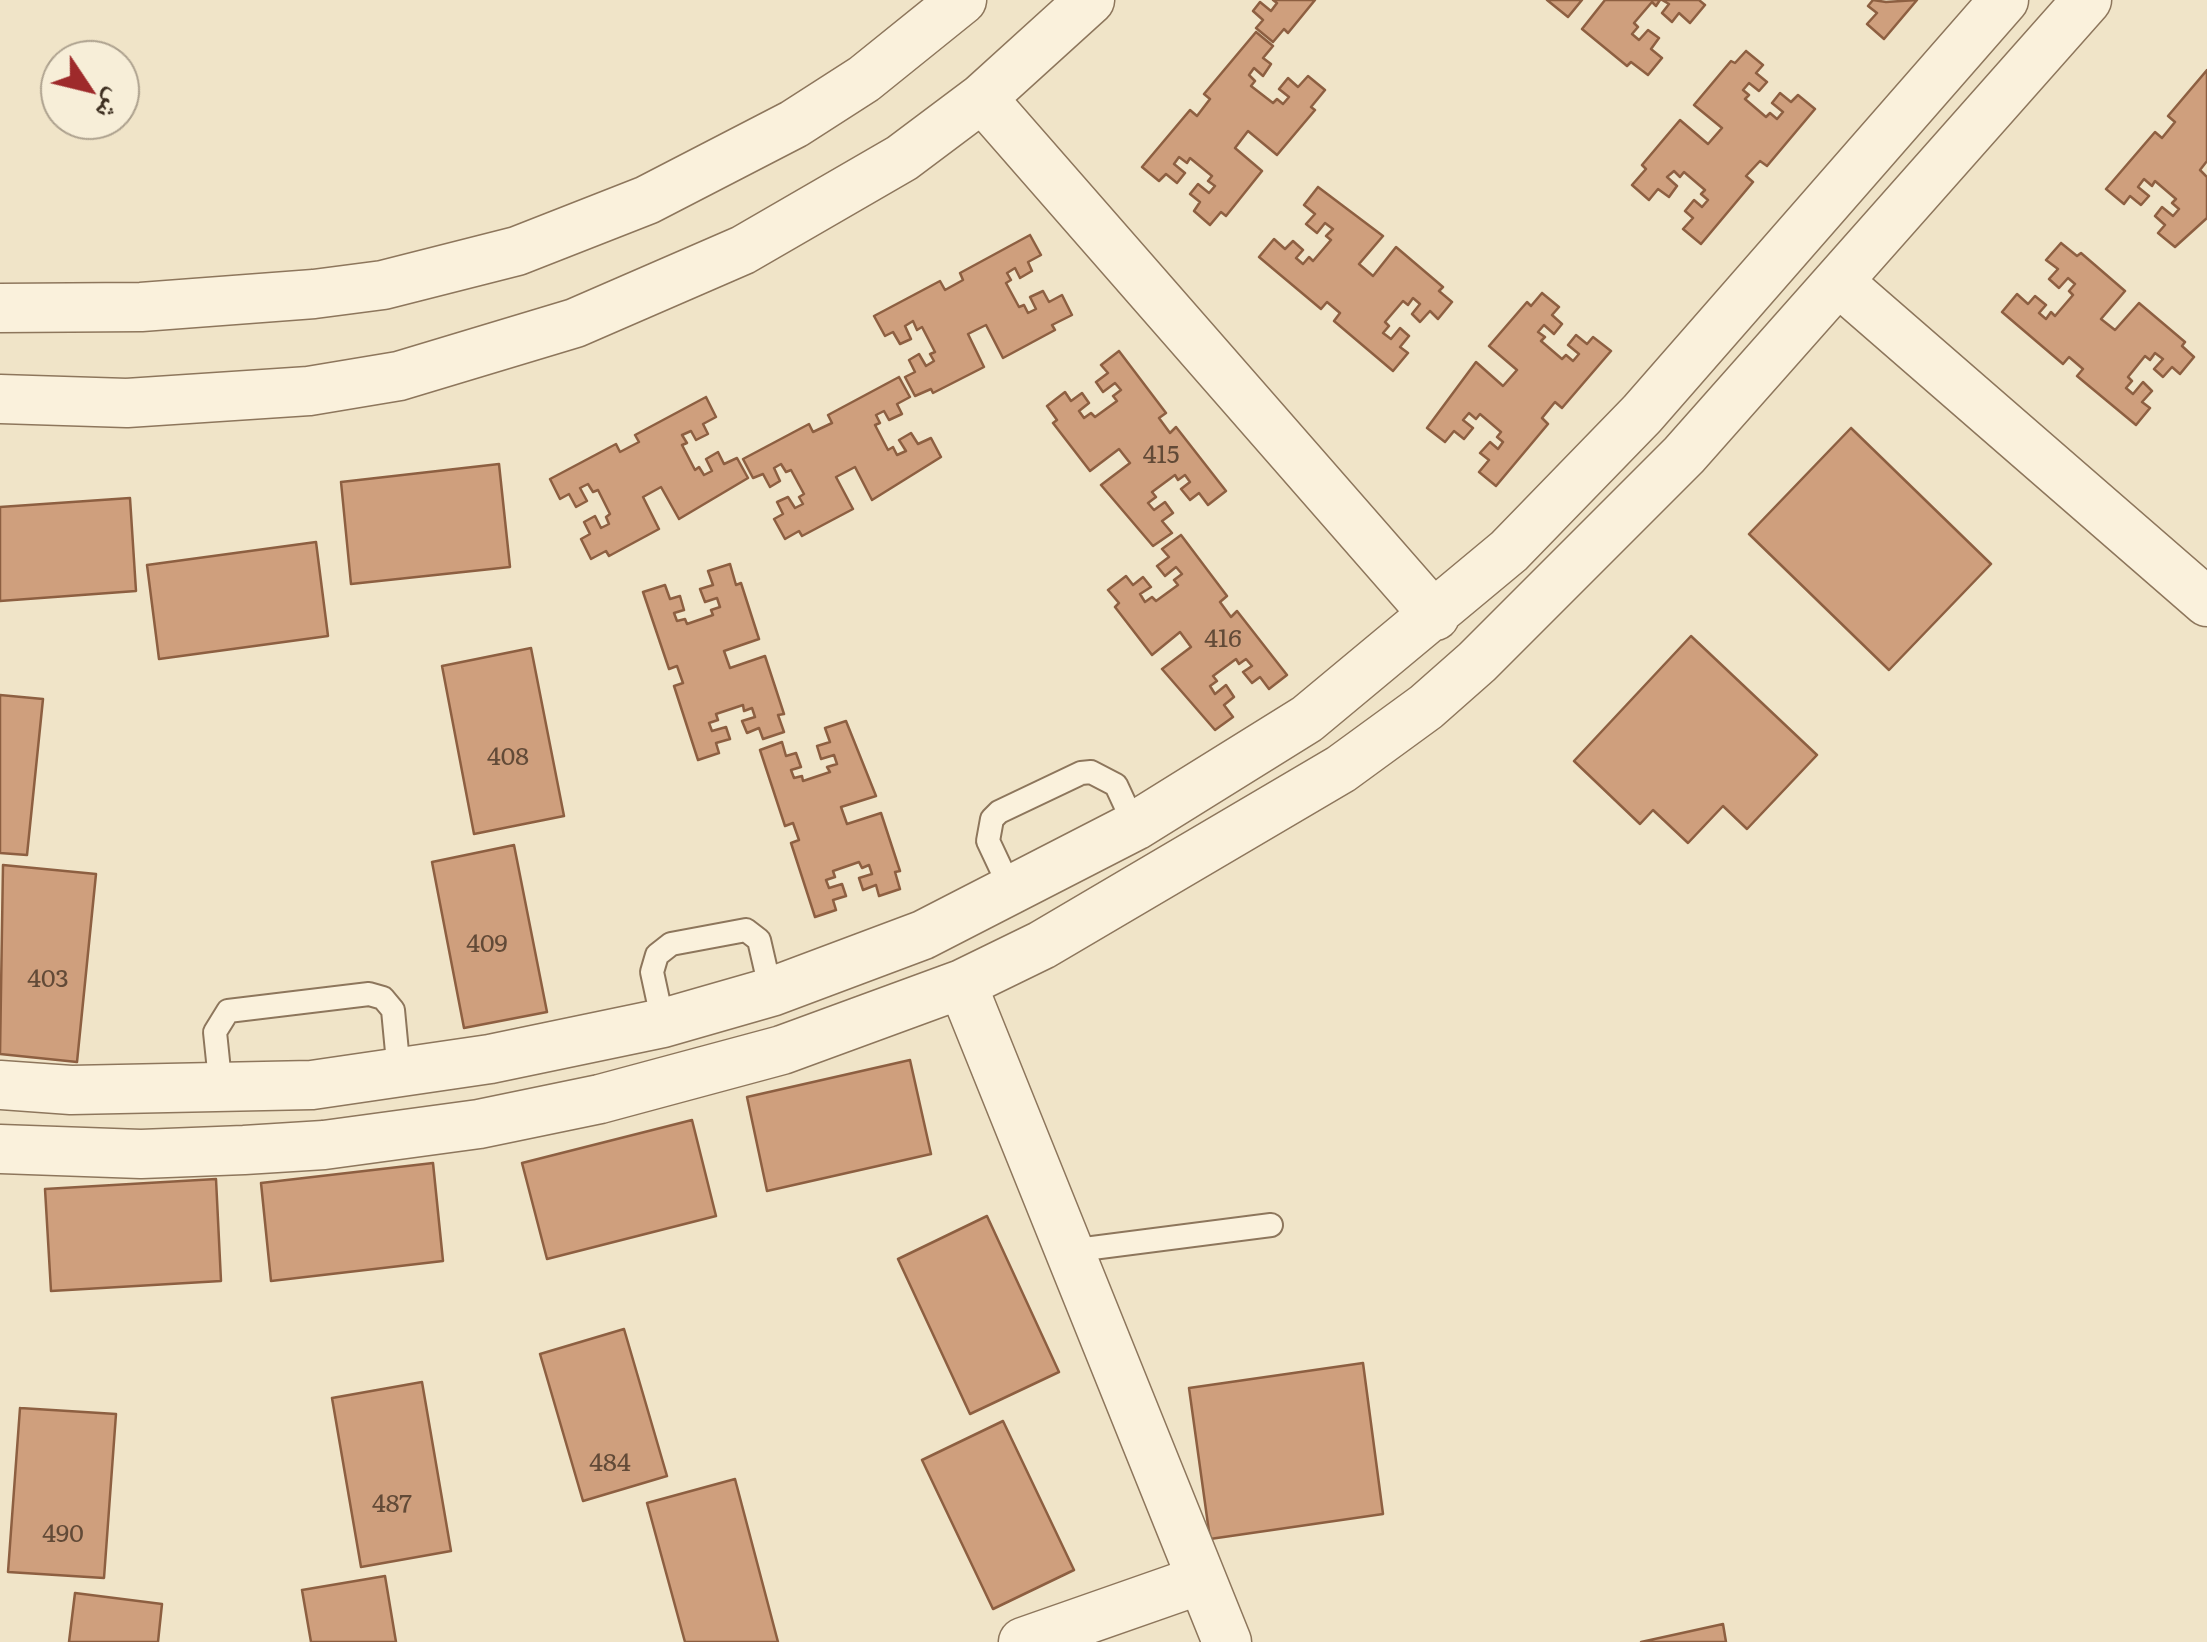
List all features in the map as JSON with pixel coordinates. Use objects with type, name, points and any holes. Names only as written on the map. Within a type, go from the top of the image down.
[{"type":"street","points":[[0,308],[140,308],[314,294],[400,281],[518,251],[646,200],[794,124],[864,79],[962,0]]},
{"type":"street","points":[[0,399],[127,403],[218,400],[399,376],[487,351],[643,296],[743,250],[902,158],[982,98],[1090,0]]},
{"type":"street","points":[[0,1085],[71,1090],[220,1090],[312,1085],[399,1074],[663,1022],[771,992],[923,934],[1135,826],[1307,719],[1435,616],[1576,484],[1705,343],[2004,0]]},
{"type":"street","points":[[0,1149],[141,1154],[244,1150],[432,1132],[692,1076],[871,1020],[962,984],[1123,900],[1341,769],[1426,707],[1620,524],[1840,283],[2086,0]]},
{"type":"street","points":[[982,98],[1435,616]]},
{"type":"street","points":[[1840,283],[2207,602]]},
{"type":"street","points":[[1705,343],[1750,382]]},
{"type":"street","points":[[1090,850],[1123,900]]},
{"type":"street","points":[[962,984],[1227,1642]]},
{"type":"street","points":[[1023,1642],[1200,1580]]},
{"type":"lane","points":[[1012,892],[988,841],[992,819],[1000,812],[1081,772],[1091,772],[1116,785],[1135,826]]},
{"type":"lane","points":[[663,1022],[652,972],[657,955],[672,944],[746,930],[762,947],[771,992]]},
{"type":"lane","points":[[220,1090],[215,1032],[228,1011],[369,994],[383,998],[393,1010],[399,1074]]},
{"type":"lane","points":[[1068,1250],[1271,1225]]},
{"type":"building","points":[[1273,0],[1315,0],[1288,33],[1284,29],[1273,42],[1256,28],[1263,20],[1253,11],[1260,2],[1271,11],[1277,3]]},
{"type":"building","points":[[1547,0],[1582,0],[1568,17]]},
{"type":"building","points":[[1605,0],[1660,0],[1656,6],[1652,2],[1634,23],[1638,27],[1632,34],[1639,40],[1648,30],[1659,38],[1651,49],[1662,58],[1648,75],[1631,62],[1627,66],[1582,29]]},
{"type":"building","points":[[1662,0],[1699,0],[1705,5],[1690,23],[1679,13],[1672,22],[1662,13],[1669,4]]},
{"type":"building","points":[[1873,0],[1917,0],[1884,39],[1867,24],[1877,13],[1868,6]]},
{"type":"building","points":[[1256,32],[1273,46],[1263,58],[1271,64],[1263,76],[1254,68],[1249,75],[1255,81],[1251,86],[1273,103],[1277,99],[1283,104],[1289,97],[1279,89],[1288,78],[1298,87],[1308,76],[1325,90],[1311,107],[1315,110],[1277,155],[1248,131],[1235,148],[1262,171],[1226,216],[1221,212],[1210,225],[1194,211],[1200,202],[1190,194],[1198,184],[1209,193],[1215,186],[1208,181],[1212,176],[1190,158],[1187,163],[1179,157],[1174,164],[1185,173],[1177,183],[1166,174],[1159,181],[1142,167],[1190,110],[1197,116],[1210,99],[1204,94]]},
{"type":"building","points":[[1746,51],[1763,65],[1756,73],[1767,82],[1759,91],[1749,83],[1743,90],[1749,95],[1745,99],[1766,117],[1770,113],[1777,119],[1783,112],[1772,103],[1780,93],[1791,102],[1798,95],[1815,109],[1767,166],[1760,161],[1746,176],[1753,182],[1701,244],[1683,229],[1693,218],[1685,211],[1694,200],[1702,207],[1708,200],[1701,194],[1705,190],[1684,172],[1680,177],[1674,171],[1667,177],[1677,186],[1669,197],[1658,189],[1649,200],[1632,185],[1646,169],[1642,165],[1680,120],[1708,144],[1722,128],[1694,105],[1731,61],[1735,63]]},
{"type":"building","points":[[2207,70],[2207,161],[2200,170],[2207,177],[2207,218],[2175,247],[2158,233],[2165,225],[2155,216],[2162,207],[2173,216],[2179,209],[2172,203],[2176,199],[2155,181],[2152,186],[2144,179],[2138,187],[2149,196],[2141,205],[2130,196],[2124,204],[2106,189],[2155,132],[2162,138],[2175,122],[2168,116]]},
{"type":"building","points":[[1318,187],[1383,236],[1359,264],[1373,276],[1396,247],[1443,287],[1439,291],[1452,302],[1438,319],[1430,311],[1420,322],[1412,314],[1420,304],[1413,298],[1408,305],[1403,301],[1385,322],[1389,326],[1383,333],[1391,339],[1400,328],[1409,336],[1400,347],[1408,353],[1393,371],[1334,321],[1340,313],[1327,302],[1321,309],[1259,257],[1274,239],[1285,249],[1293,241],[1303,250],[1296,258],[1303,264],[1309,257],[1313,261],[1331,240],[1326,236],[1333,229],[1325,223],[1317,233],[1306,224],[1315,214],[1304,205]]},
{"type":"building","points":[[1030,235],[1041,255],[1028,262],[1032,271],[1020,278],[1015,268],[1007,273],[1011,280],[1006,283],[1019,307],[1024,305],[1028,313],[1036,309],[1030,297],[1043,291],[1049,302],[1062,295],[1072,315],[1052,325],[1055,330],[1003,358],[986,325],[968,334],[984,367],[933,393],[931,389],[915,396],[905,377],[915,372],[909,360],[919,354],[926,366],[934,361],[930,354],[935,352],[922,327],[917,330],[913,321],[905,326],[911,339],[900,344],[893,332],[885,336],[874,316],[940,281],[945,290],[963,280],[960,273]]},
{"type":"building","points":[[2061,243],[2077,256],[2081,253],[2125,291],[2101,319],[2115,330],[2139,303],[2185,342],[2182,346],[2194,357],[2180,374],[2172,367],[2163,377],[2154,369],[2163,359],[2155,353],[2150,360],[2145,356],[2128,377],[2132,381],[2126,388],[2133,394],[2143,382],[2152,391],[2142,402],[2150,408],[2136,425],[2077,376],[2083,369],[2069,357],[2063,364],[2002,312],[2017,294],[2028,304],[2035,296],[2046,305],[2039,313],[2046,319],[2051,312],[2055,316],[2073,295],[2069,291],[2075,284],[2068,278],[2059,288],[2049,279],[2058,269],[2046,260]]},
{"type":"building","points":[[1542,293],[1559,307],[1552,315],[1562,324],[1554,334],[1544,325],[1538,332],[1545,337],[1541,341],[1562,359],[1566,355],[1573,361],[1579,354],[1568,345],[1576,335],[1587,344],[1593,337],[1611,351],[1562,408],[1555,402],[1542,418],[1548,424],[1496,486],[1479,472],[1489,460],[1480,453],[1490,442],[1498,449],[1503,442],[1497,437],[1501,432],[1480,414],[1476,419],[1469,413],[1463,420],[1473,428],[1464,439],[1454,431],[1445,442],[1427,428],[1476,362],[1503,386],[1517,370],[1489,346],[1527,302],[1531,306]]},
{"type":"building","points":[[1119,351],[1166,413],[1159,418],[1170,433],[1176,427],[1226,491],[1208,505],[1199,493],[1190,500],[1181,489],[1190,482],[1185,475],[1178,480],[1175,475],[1152,492],[1156,497],[1148,503],[1154,510],[1165,502],[1173,513],[1162,521],[1172,533],[1153,546],[1101,485],[1130,463],[1119,449],[1090,471],[1053,423],[1057,420],[1047,406],[1065,392],[1071,401],[1082,393],[1089,403],[1079,411],[1084,418],[1091,413],[1095,417],[1117,401],[1113,396],[1121,390],[1115,383],[1103,392],[1096,382],[1108,373],[1101,365]]},
{"type":"building","points":[[899,377],[910,397],[897,404],[902,414],[889,420],[884,411],[876,415],[880,423],[875,425],[888,450],[893,447],[897,455],[906,451],[899,440],[911,433],[918,444],[931,438],[941,457],[872,500],[855,467],[836,477],[853,509],[802,536],[799,531],[785,539],[774,519],[783,514],[777,502],[788,497],[795,508],[803,504],[799,497],[804,494],[791,470],[786,472],[781,464],[774,468],[780,481],[770,487],[763,474],[753,478],[743,459],[809,424],[813,432],[832,423],[828,415]]},
{"type":"building","points":[[706,397],[716,417],[703,424],[708,434],[696,440],[691,431],[682,435],[687,443],[682,445],[695,470],[699,467],[704,475],[712,471],[706,459],[718,452],[724,464],[737,458],[748,478],[679,519],[661,487],[643,497],[659,529],[609,556],[606,551],[591,559],[581,539],[590,534],[584,522],[595,516],[601,528],[609,524],[606,517],[610,514],[598,490],[593,492],[588,484],[580,488],[587,501],[576,507],[569,494],[560,499],[550,479],[616,444],[620,452],[639,442],[635,435]]},
{"type":"building","points":[[1851,428],[1991,564],[1889,670],[1749,534]]},
{"type":"building","points":[[499,464],[510,567],[351,584],[341,482]]},
{"type":"building","points":[[130,498],[136,591],[0,601],[0,507]]},
{"type":"building","points":[[1181,535],[1227,596],[1220,602],[1231,617],[1237,611],[1287,675],[1269,689],[1260,677],[1252,683],[1243,672],[1252,666],[1246,659],[1239,664],[1236,659],[1213,676],[1217,681],[1210,686],[1215,694],[1226,685],[1234,697],[1224,705],[1233,717],[1215,730],[1162,669],[1191,647],[1180,632],[1152,655],[1115,607],[1119,603],[1108,590],[1126,576],[1133,585],[1143,577],[1151,587],[1140,594],[1145,602],[1152,597],[1156,601],[1178,585],[1174,580],[1182,574],[1176,567],[1165,576],[1157,566],[1169,557],[1162,549]]},
{"type":"building","points":[[316,542],[328,636],[159,659],[147,565]]},
{"type":"building","points":[[730,564],[736,585],[741,583],[759,639],[724,651],[730,668],[765,656],[784,714],[778,715],[784,732],[763,739],[759,728],[747,733],[742,721],[755,717],[752,708],[744,711],[743,705],[716,714],[718,720],[709,723],[712,731],[726,727],[730,739],[716,743],[719,753],[698,760],[674,686],[683,683],[677,666],[669,669],[643,592],[665,585],[670,599],[680,596],[684,610],[674,613],[677,621],[685,619],[687,624],[713,615],[711,610],[720,607],[717,598],[705,602],[700,589],[713,585],[708,571]]},
{"type":"building","points":[[1691,636],[1817,755],[1747,829],[1723,806],[1688,843],[1653,810],[1640,824],[1574,761]]},
{"type":"building","points":[[531,648],[564,816],[474,834],[442,666]]},
{"type":"building","points":[[0,695],[43,699],[27,855],[0,853]]},
{"type":"building","points":[[846,721],[876,796],[841,807],[847,824],[881,813],[900,871],[895,872],[900,889],[879,896],[876,885],[863,890],[859,878],[872,874],[869,865],[862,868],[859,862],[833,871],[835,877],[826,880],[829,888],[842,884],[846,896],[833,900],[836,910],[815,917],[791,843],[799,840],[793,823],[785,826],[760,750],[782,742],[786,756],[796,753],[801,767],[791,770],[794,778],[802,776],[803,781],[830,772],[827,767],[837,764],[834,755],[821,759],[817,746],[830,742],[825,728]]},
{"type":"building","points":[[514,845],[547,1012],[464,1028],[432,862]]},
{"type":"building","points":[[3,865],[96,874],[77,1062],[0,1054]]},
{"type":"building","points":[[910,1060],[931,1154],[767,1191],[747,1097]]},
{"type":"building","points":[[692,1120],[716,1216],[547,1259],[522,1163]]},
{"type":"building","points":[[433,1163],[443,1261],[271,1281],[261,1183]]},
{"type":"building","points":[[216,1179],[221,1281],[51,1291],[45,1189]]},
{"type":"building","points":[[987,1216],[1059,1372],[970,1414],[898,1259]]},
{"type":"building","points":[[624,1329],[667,1476],[583,1501],[540,1354]]},
{"type":"building","points":[[1363,1363],[1383,1514],[1210,1539],[1189,1388]]},
{"type":"building","points":[[422,1382],[451,1551],[361,1567],[332,1398]]},
{"type":"building","points":[[20,1408],[116,1414],[104,1578],[8,1572]]},
{"type":"building","points":[[1003,1421],[1074,1570],[993,1609],[922,1460]]},
{"type":"building","points":[[735,1479],[778,1642],[685,1642],[647,1503]]},
{"type":"building","points":[[385,1576],[396,1642],[311,1642],[302,1590]]},
{"type":"building","points":[[75,1593],[162,1604],[158,1642],[69,1642]]},
{"type":"building","points":[[1723,1624],[1726,1642],[1641,1642]]}]
